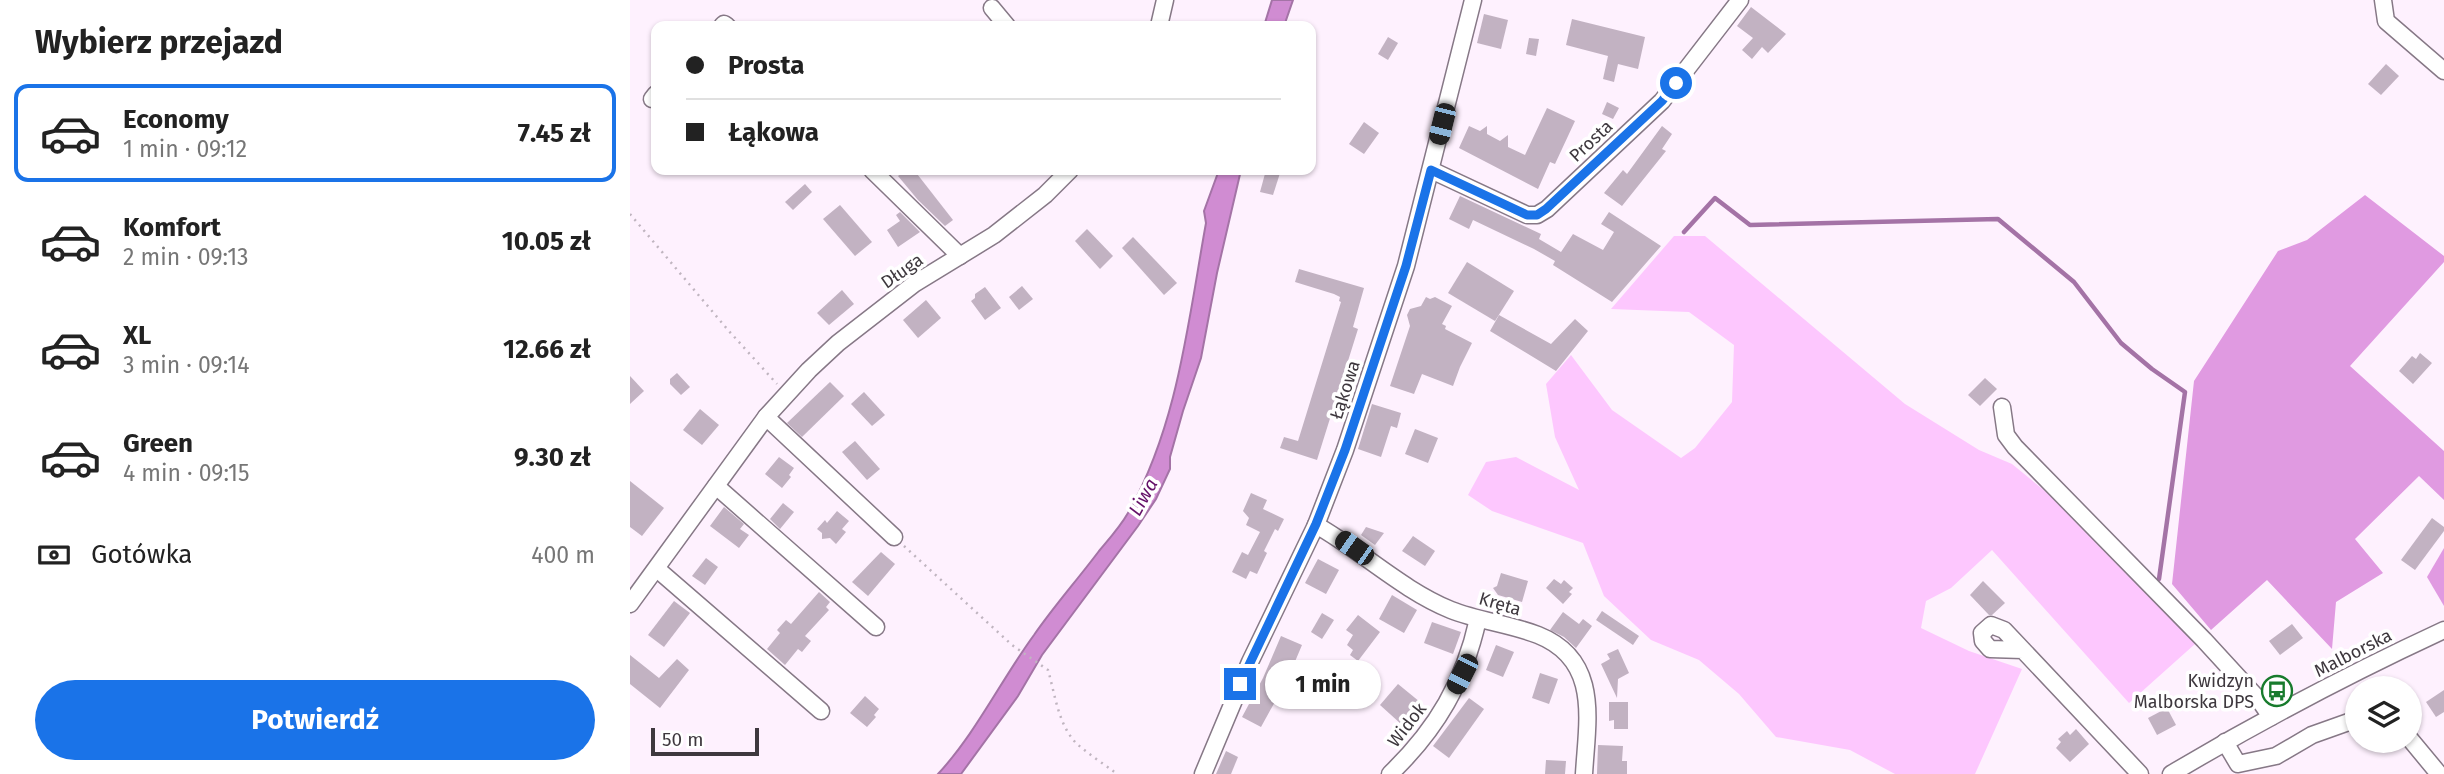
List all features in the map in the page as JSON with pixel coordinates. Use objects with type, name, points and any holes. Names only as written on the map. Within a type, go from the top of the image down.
[{"type":"street","points":[[1160,21],[1165,0]]},
{"type":"street","name":"Łąkowa","points":[[1203,774],[1250,662],[1316,524],[1345,450],[1406,266],[1473,0]]},
{"type":"street","name":"Prosta","points":[[1431,170],[1527,215],[1537,215],[1662,101],[1740,0]]},
{"type":"street","points":[[2383,0],[2386,21],[2444,71]]},
{"type":"street","points":[[992,8],[1004,21]]},
{"type":"street","points":[[877,175],[960,256]]},
{"type":"street","name":"Długa","points":[[630,604],[766,417],[786,394],[838,343],[914,284],[995,235],[1045,195],[1065,175]]},
{"type":"street","points":[[2002,407],[2006,435],[2015,447],[2204,640],[2260,701],[2270,717]]},
{"type":"street","points":[[766,417],[894,537]]},
{"type":"street","points":[[716,486],[876,627]]},
{"type":"street","name":"Kręta","points":[[1316,524],[1424,596],[1478,619],[1540,636],[1561,650],[1577,666],[1586,685],[1588,705],[1584,774]]},
{"type":"street","points":[[657,569],[821,711]]},
{"type":"street","name":"Widok","points":[[1390,774],[1409,756],[1440,715],[1471,652],[1478,619]]},
{"type":"street","name":"Malborska","points":[[2171,774],[2270,717],[2385,657],[2444,630]]},
{"type":"street","points":[[2022,650],[2140,774]]},
{"type":"street","points":[[2225,742],[2238,764],[2276,756],[2312,735],[2345,723]]},
{"type":"street","points":[[2422,753],[2439,774]]},
{"type":"path","points":[[630,214],[786,394]]},
{"type":"path","points":[[894,537],[1012,645],[1048,670],[1058,710],[1066,729],[1076,743],[1117,774]]},
{"type":"shaded area","points":[[2365,195],[2444,256],[2444,262],[2350,366],[2444,451],[2444,500],[2419,476],[2355,539],[2383,573],[2336,602],[2332,649],[2267,580],[2211,630],[2172,584],[2194,381],[2278,251],[2307,240]]},
{"type":"shaded area","points":[[1674,236],[1705,236],[1905,404],[1979,450],[2012,464],[2046,492],[2195,644],[2129,703],[1992,550],[1951,588],[1926,601],[1921,628],[1969,651],[2022,669],[1975,774],[1895,774],[1850,750],[1776,737],[1739,694],[1699,660],[1651,640],[1604,596],[1583,543],[1492,511],[1468,495],[1486,462],[1516,457],[1579,490],[1555,437],[1546,384],[1571,355],[1612,410],[1681,458],[1695,448],[1732,402],[1734,345],[1689,312],[1611,309]]},
{"type":"shaded area","points":[[2444,548],[2444,606],[2427,577]]},
{"type":"water","points":[[1272,0],[1293,0],[1286,21],[1266,21]]},
{"type":"water","name":"Liwa","points":[[1217,175],[1240,175],[1201,358],[1170,457],[1170,469],[1156,499],[1042,655],[1018,696],[961,774],[938,774],[976,724],[1042,624],[1122,523],[1145,479],[1159,444],[1179,372],[1206,223],[1204,211]]},
{"type":"building","points":[[1751,7],[1786,34],[1768,53],[1762,47],[1752,59],[1742,50],[1753,38],[1737,26]]},
{"type":"building","points":[[1484,14],[1508,20],[1501,49],[1477,43]]},
{"type":"building","points":[[1572,19],[1645,37],[1638,69],[1618,64],[1614,82],[1603,79],[1608,56],[1566,45]]},
{"type":"building","points":[[1388,37],[1398,43],[1388,60],[1378,54]]},
{"type":"building","points":[[1529,38],[1539,39],[1536,56],[1526,54]]},
{"type":"building","points":[[2386,64],[2399,76],[2381,95],[2368,84]]},
{"type":"building","points":[[1607,102],[1619,108],[1613,119],[1602,114]]},
{"type":"building","points":[[1547,108],[1575,121],[1555,164],[1550,162],[1538,189],[1459,148],[1469,126],[1480,131],[1487,126],[1487,134],[1500,141],[1508,135],[1508,147],[1525,155]]},
{"type":"building","points":[[1364,122],[1379,133],[1364,154],[1349,144]]},
{"type":"building","points":[[1662,126],[1672,134],[1662,149],[1666,151],[1622,206],[1604,193],[1623,170],[1627,174]]},
{"type":"building","points":[[918,175],[953,220],[945,226],[898,176]]},
{"type":"building","points":[[1265,175],[1279,175],[1273,195],[1260,192]]},
{"type":"building","points":[[805,184],[812,192],[793,210],[785,202]]},
{"type":"building","points":[[1460,196],[1541,234],[1539,239],[1561,252],[1573,234],[1603,250],[1614,232],[1601,224],[1609,212],[1661,246],[1612,302],[1553,265],[1555,261],[1534,249],[1473,220],[1469,229],[1449,219]]},
{"type":"building","points":[[840,205],[872,242],[855,256],[823,219]]},
{"type":"building","points":[[900,212],[920,232],[898,247],[887,230],[900,221],[896,215]]},
{"type":"building","points":[[1087,229],[1113,256],[1100,269],[1075,241]]},
{"type":"building","points":[[1133,237],[1177,283],[1164,295],[1122,248]]},
{"type":"building","points":[[1467,262],[1514,291],[1495,321],[1448,293]]},
{"type":"building","points":[[1299,269],[1364,288],[1353,327],[1358,329],[1317,460],[1280,448],[1284,437],[1298,441],[1341,302],[1340,297],[1334,294],[1295,282]]},
{"type":"building","points":[[1022,286],[1033,299],[1019,310],[1009,297]]},
{"type":"building","points":[[985,287],[1001,308],[985,320],[971,301],[975,294]]},
{"type":"building","points":[[842,290],[854,304],[829,325],[817,313]]},
{"type":"building","points":[[1426,297],[1435,297],[1452,306],[1442,324],[1446,326],[1445,329],[1472,343],[1453,386],[1422,374],[1414,394],[1390,386],[1410,326],[1407,315],[1410,309],[1421,306]]},
{"type":"building","points":[[926,300],[941,318],[918,338],[903,320]]},
{"type":"building","points":[[1499,315],[1551,344],[1575,319],[1588,331],[1556,371],[1490,331]]},
{"type":"building","points":[[2420,353],[2432,363],[2413,384],[2399,371],[2412,356],[2416,359]]},
{"type":"building","points":[[677,373],[690,387],[681,395],[670,384],[670,379]]},
{"type":"building","points":[[630,376],[644,391],[630,404]]},
{"type":"building","points":[[1985,378],[1997,389],[1980,406],[1968,395]]},
{"type":"building","points":[[830,382],[844,396],[802,437],[787,423]]},
{"type":"building","points":[[864,392],[885,415],[872,426],[851,404]]},
{"type":"building","points":[[1372,404],[1401,413],[1397,428],[1391,426],[1381,457],[1358,449]]},
{"type":"building","points":[[700,409],[719,425],[702,445],[683,430]]},
{"type":"building","points":[[1415,429],[1438,438],[1428,463],[1405,454]]},
{"type":"building","points":[[855,441],[880,469],[867,480],[842,452]]},
{"type":"building","points":[[779,457],[794,468],[782,488],[765,474]]},
{"type":"building","points":[[630,481],[664,508],[642,536],[630,527]]},
{"type":"building","points":[[1251,493],[1267,500],[1263,509],[1284,519],[1278,531],[1275,529],[1264,551],[1267,553],[1257,574],[1250,571],[1246,579],[1232,572],[1242,552],[1248,555],[1260,532],[1246,525],[1249,518],[1243,511]]},
{"type":"building","points":[[783,503],[794,512],[780,529],[770,519]]},
{"type":"building","points":[[724,507],[744,524],[740,529],[749,535],[739,548],[710,526]]},
{"type":"building","points":[[837,511],[849,521],[842,529],[846,532],[836,544],[830,538],[822,539],[822,533],[817,529],[825,520],[827,523]]},
{"type":"building","points":[[2432,518],[2444,527],[2444,531],[2415,570],[2401,560]]},
{"type":"building","points":[[1366,527],[1384,533],[1375,545],[1361,535]]},
{"type":"building","points":[[1413,536],[1435,551],[1425,566],[1402,551]]},
{"type":"building","points":[[881,552],[895,564],[868,596],[852,582]]},
{"type":"building","points":[[706,558],[718,567],[705,585],[692,576]]},
{"type":"building","points":[[1318,559],[1339,570],[1326,594],[1305,583]]},
{"type":"building","points":[[1501,573],[1528,581],[1522,602],[1498,595],[1493,588],[1497,586]]},
{"type":"building","points":[[1554,579],[1561,584],[1564,580],[1573,588],[1569,592],[1572,594],[1563,604],[1546,588]]},
{"type":"building","points":[[1983,581],[2005,603],[1992,615],[1970,595]]},
{"type":"building","points":[[819,592],[830,602],[826,607],[829,610],[805,636],[811,641],[802,652],[798,649],[785,665],[767,649],[780,633],[777,630],[786,620],[791,624]]},
{"type":"building","points":[[1392,595],[1417,610],[1404,633],[1379,619]]},
{"type":"building","points":[[674,601],[690,613],[664,647],[648,635]]},
{"type":"building","points":[[1602,611],[1639,636],[1633,645],[1596,620]]},
{"type":"building","points":[[1563,612],[1579,624],[1583,619],[1592,626],[1576,648],[1564,637],[1550,630]]},
{"type":"building","points":[[1322,613],[1334,620],[1322,639],[1311,632]]},
{"type":"building","points":[[1358,615],[1380,632],[1358,661],[1350,655],[1353,650],[1347,645],[1353,635],[1346,630]]},
{"type":"building","points":[[1432,622],[1461,632],[1453,654],[1424,643]]},
{"type":"building","points":[[2292,624],[2303,638],[2280,655],[2269,641]]},
{"type":"building","points":[[1281,636],[1302,645],[1283,690],[1261,727],[1242,717]]},
{"type":"building","points":[[1496,645],[1514,652],[1503,677],[1486,670]]},
{"type":"building","points":[[1618,649],[1629,673],[1618,679],[1617,698],[1601,664],[1610,659],[1607,654]]},
{"type":"building","points":[[630,655],[659,678],[677,659],[689,670],[660,708],[630,684]]},
{"type":"building","points":[[1540,673],[1558,679],[1549,704],[1532,698]]},
{"type":"building","points":[[1398,684],[1420,702],[1401,724],[1380,705]]},
{"type":"building","points":[[2444,690],[2444,712],[2436,717],[2426,702]]},
{"type":"building","points":[[865,696],[879,709],[867,727],[850,713]]},
{"type":"building","points":[[1469,698],[1484,709],[1449,758],[1433,746]]},
{"type":"building","points":[[1609,702],[1628,702],[1628,729],[1614,729],[1614,720],[1609,721]]},
{"type":"building","points":[[2167,708],[2176,725],[2157,735],[2148,718]]},
{"type":"building","points":[[2076,729],[2089,744],[2070,762],[2056,748],[2061,742],[2058,739],[2067,731],[2070,735]]},
{"type":"building","points":[[1598,745],[1623,746],[1622,761],[1627,761],[1627,774],[1597,774]]},
{"type":"building","points":[[1226,751],[1238,757],[1231,774],[1216,774]]},
{"type":"building","points":[[1546,760],[1566,761],[1565,774],[1545,774]]},
{"type":"waterway","points":[[1684,232],[1715,198],[1750,225],[1998,219],[2074,282],[2121,343],[2185,392],[2159,579]]},
{"type":"place","name":"Kwidzyn Malborska DPS","points":[[2277,691]]},
{"type":"route","points":[[1240,684],[1316,524],[1345,450],[1406,266],[1431,170],[1527,215],[1537,215],[1662,101],[1676,83]]}]
